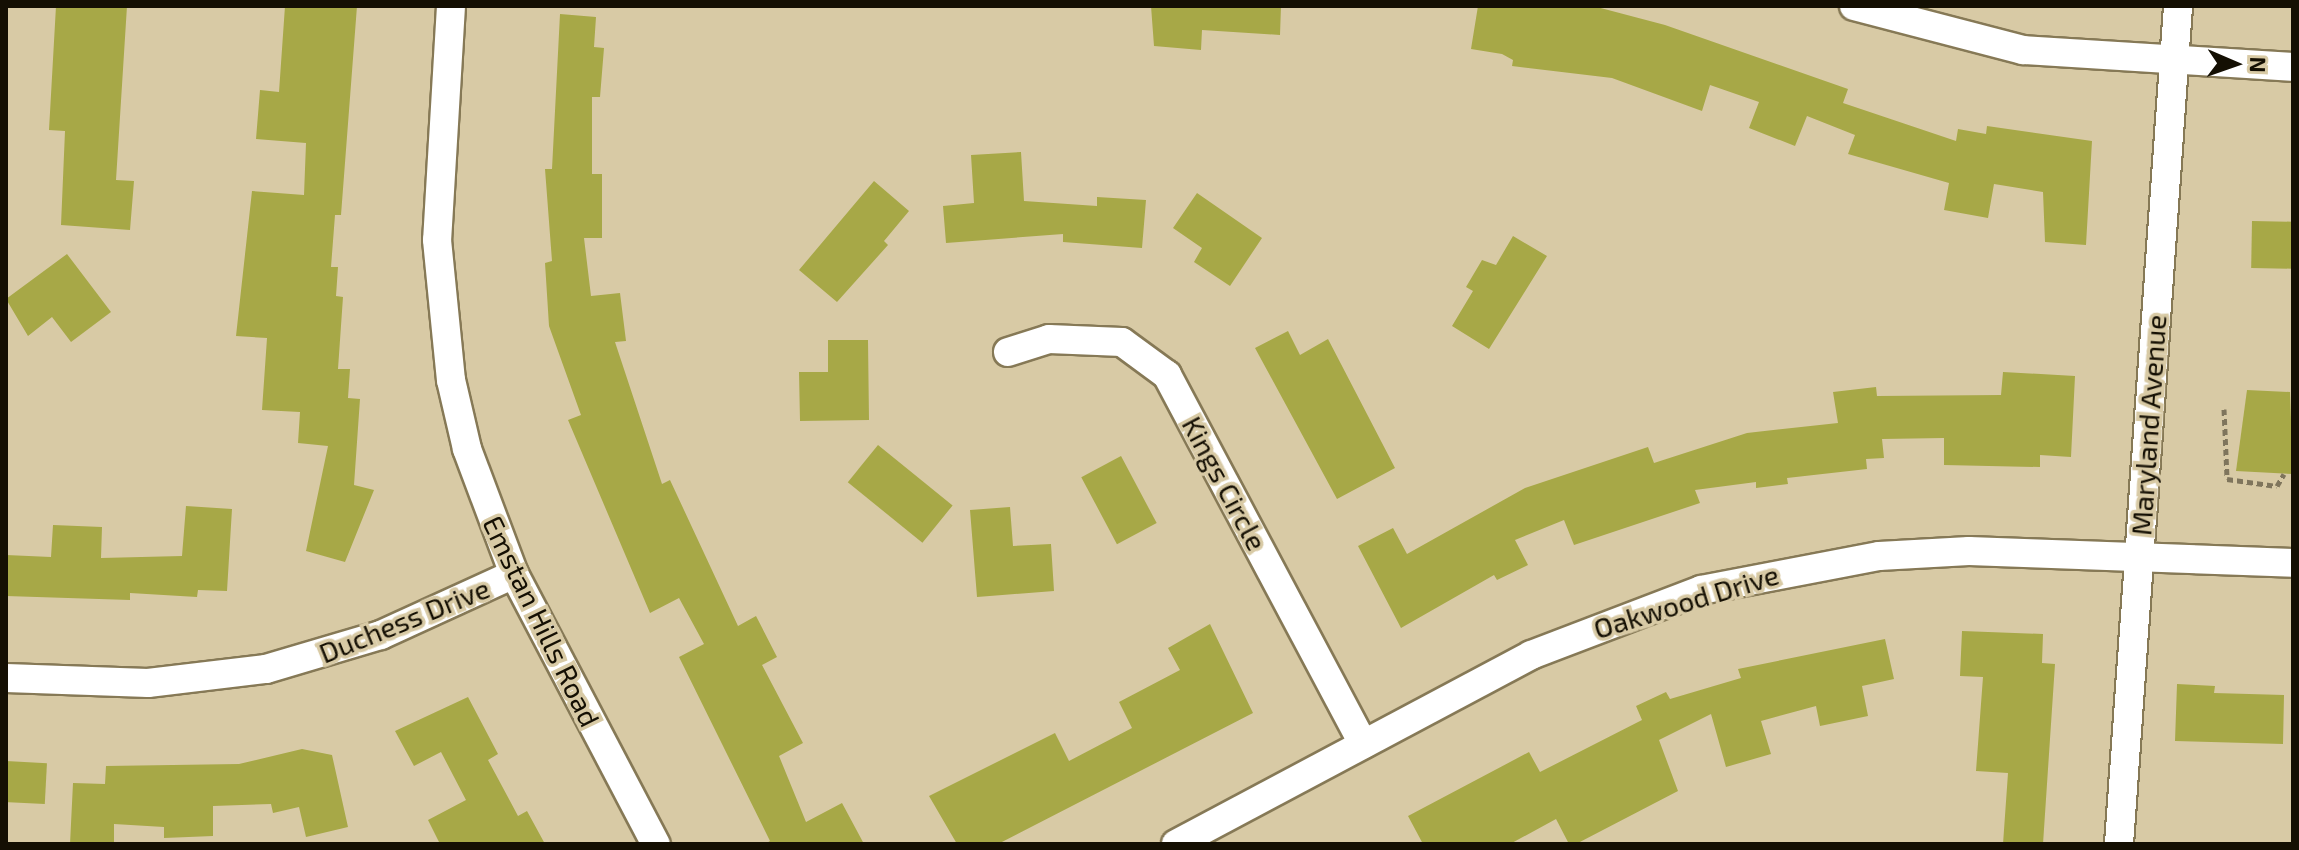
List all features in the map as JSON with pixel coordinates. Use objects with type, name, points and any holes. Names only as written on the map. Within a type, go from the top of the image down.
[{"type":"street","name":"Emstan Hills Road","points":[[451,6],[439,169],[441,311],[467,449],[514,574],[656,844]]},
{"type":"street","points":[[1854,6],[2023,50],[2174,64],[2293,67]]},
{"type":"street","name":"Maryland Avenue","points":[[2119,844],[2178,6]]},
{"type":"street","name":"Kings Circle","points":[[1008,352],[1049,339],[1122,342],[1167,375],[1363,744]]},
{"type":"street","name":"Oakwood Drive","points":[[1176,844],[1363,744],[1615,619],[1789,569],[1969,551],[2293,563]]},
{"type":"street","name":"Duchess Drive","points":[[6,678],[148,683],[266,669],[381,635],[514,574]]},
{"type":"path","points":[[2224,409],[2227,479],[2277,486],[2284,474]]},
{"type":"building","points":[[56,6],[127,6],[116,180],[134,181],[130,230],[61,225],[65,131],[49,130]]},
{"type":"building","points":[[285,6],[357,6],[341,215],[335,215],[331,267],[338,267],[336,296],[343,297],[338,369],[350,369],[348,398],[360,399],[354,485],[374,490],[345,562],[306,551],[328,446],[298,443],[300,412],[262,410],[267,338],[236,336],[252,191],[304,195],[306,143],[256,139],[260,90],[279,92]]},
{"type":"building","points":[[1151,6],[1281,6],[1280,35],[1202,30],[1201,50],[1154,46]]},
{"type":"building","points":[[1478,6],[1593,6],[1665,25],[1848,89],[1843,103],[1956,141],[1958,129],[1986,134],[1987,126],[2092,141],[2086,245],[2045,242],[2043,192],[1994,184],[1988,218],[1944,210],[1949,183],[1848,154],[1855,135],[1807,116],[1795,146],[1749,128],[1759,102],[1710,85],[1702,111],[1612,78],[1512,66],[1513,60],[1502,54],[1471,49]]},
{"type":"building","points":[[560,14],[596,17],[594,47],[604,48],[600,97],[592,97],[592,174],[602,174],[602,238],[584,238],[591,296],[620,293],[626,341],[615,342],[662,484],[670,480],[738,626],[756,616],[777,657],[762,665],[803,743],[779,756],[806,822],[842,803],[864,844],[765,844],[770,841],[679,657],[704,644],[679,598],[650,613],[568,420],[581,415],[549,326],[545,263],[552,261],[545,169],[552,169]]},
{"type":"building","points":[[1021,152],[1024,201],[1097,206],[1097,197],[1146,200],[1142,248],[1063,242],[1063,234],[946,243],[943,206],[974,203],[971,155]]},
{"type":"building","points":[[874,181],[909,211],[884,241],[888,245],[837,302],[799,270]]},
{"type":"building","points":[[1197,193],[1262,238],[1230,286],[1194,262],[1202,248],[1173,228]]},
{"type":"building","points":[[2252,221],[2293,222],[2292,269],[2251,268]]},
{"type":"building","points":[[1513,236],[1547,256],[1489,349],[1452,326],[1473,291],[1466,287],[1482,260],[1496,265]]},
{"type":"building","points":[[67,254],[111,312],[71,342],[52,317],[28,336],[6,299]]},
{"type":"building","points":[[1288,331],[1300,355],[1328,339],[1395,468],[1337,499],[1255,348]]},
{"type":"building","points":[[828,340],[868,340],[869,420],[800,421],[799,372],[828,372]]},
{"type":"building","points":[[2003,372],[2075,376],[2071,457],[2040,455],[2040,467],[1944,465],[1944,438],[1882,439],[1884,458],[1866,459],[1867,469],[1787,478],[1788,484],[1756,488],[1756,482],[1695,490],[1700,503],[1574,545],[1564,520],[1515,540],[1528,565],[1497,580],[1494,575],[1401,628],[1358,546],[1393,528],[1407,554],[1525,488],[1648,447],[1654,463],[1747,433],[1838,423],[1833,392],[1876,387],[1877,396],[2001,395]]},
{"type":"building","points":[[2247,390],[2290,392],[2293,474],[2236,471]]},
{"type":"building","points":[[878,445],[953,505],[922,543],[848,482]]},
{"type":"building","points":[[1121,456],[1157,523],[1117,544],[1081,477]]},
{"type":"building","points":[[186,506],[232,509],[227,591],[198,590],[197,597],[130,593],[130,600],[6,596],[6,555],[51,557],[53,525],[102,527],[101,558],[182,556]]},
{"type":"building","points":[[1010,507],[1013,546],[1051,544],[1054,591],[977,597],[970,510]]},
{"type":"building","points":[[1210,624],[1253,713],[998,844],[957,844],[929,796],[1055,733],[1069,761],[1132,728],[1119,702],[1180,670],[1168,648]]},
{"type":"building","points":[[1962,631],[2043,634],[2042,663],[2055,664],[2043,844],[2003,844],[2008,773],[1976,771],[1983,677],[1960,676]]},
{"type":"building","points":[[1885,639],[1894,679],[1862,686],[1868,716],[1820,726],[1816,706],[1761,721],[1771,754],[1726,767],[1711,714],[1659,740],[1678,791],[1576,844],[1569,844],[1556,819],[1510,844],[1423,844],[1408,816],[1529,752],[1540,772],[1642,720],[1636,706],[1666,692],[1670,699],[1741,678],[1738,669]]},
{"type":"building","points":[[2177,684],[2215,686],[2214,693],[2284,695],[2283,744],[2175,741]]},
{"type":"building","points":[[468,697],[498,754],[488,760],[518,816],[527,811],[545,844],[440,844],[428,820],[466,800],[441,752],[414,766],[395,731]]},
{"type":"building","points":[[302,749],[332,755],[348,827],[306,837],[299,807],[273,813],[271,804],[213,806],[213,836],[164,838],[164,827],[114,824],[114,844],[70,844],[73,783],[105,784],[106,766],[239,764]]},
{"type":"building","points":[[6,761],[47,763],[45,804],[6,802]]}]
